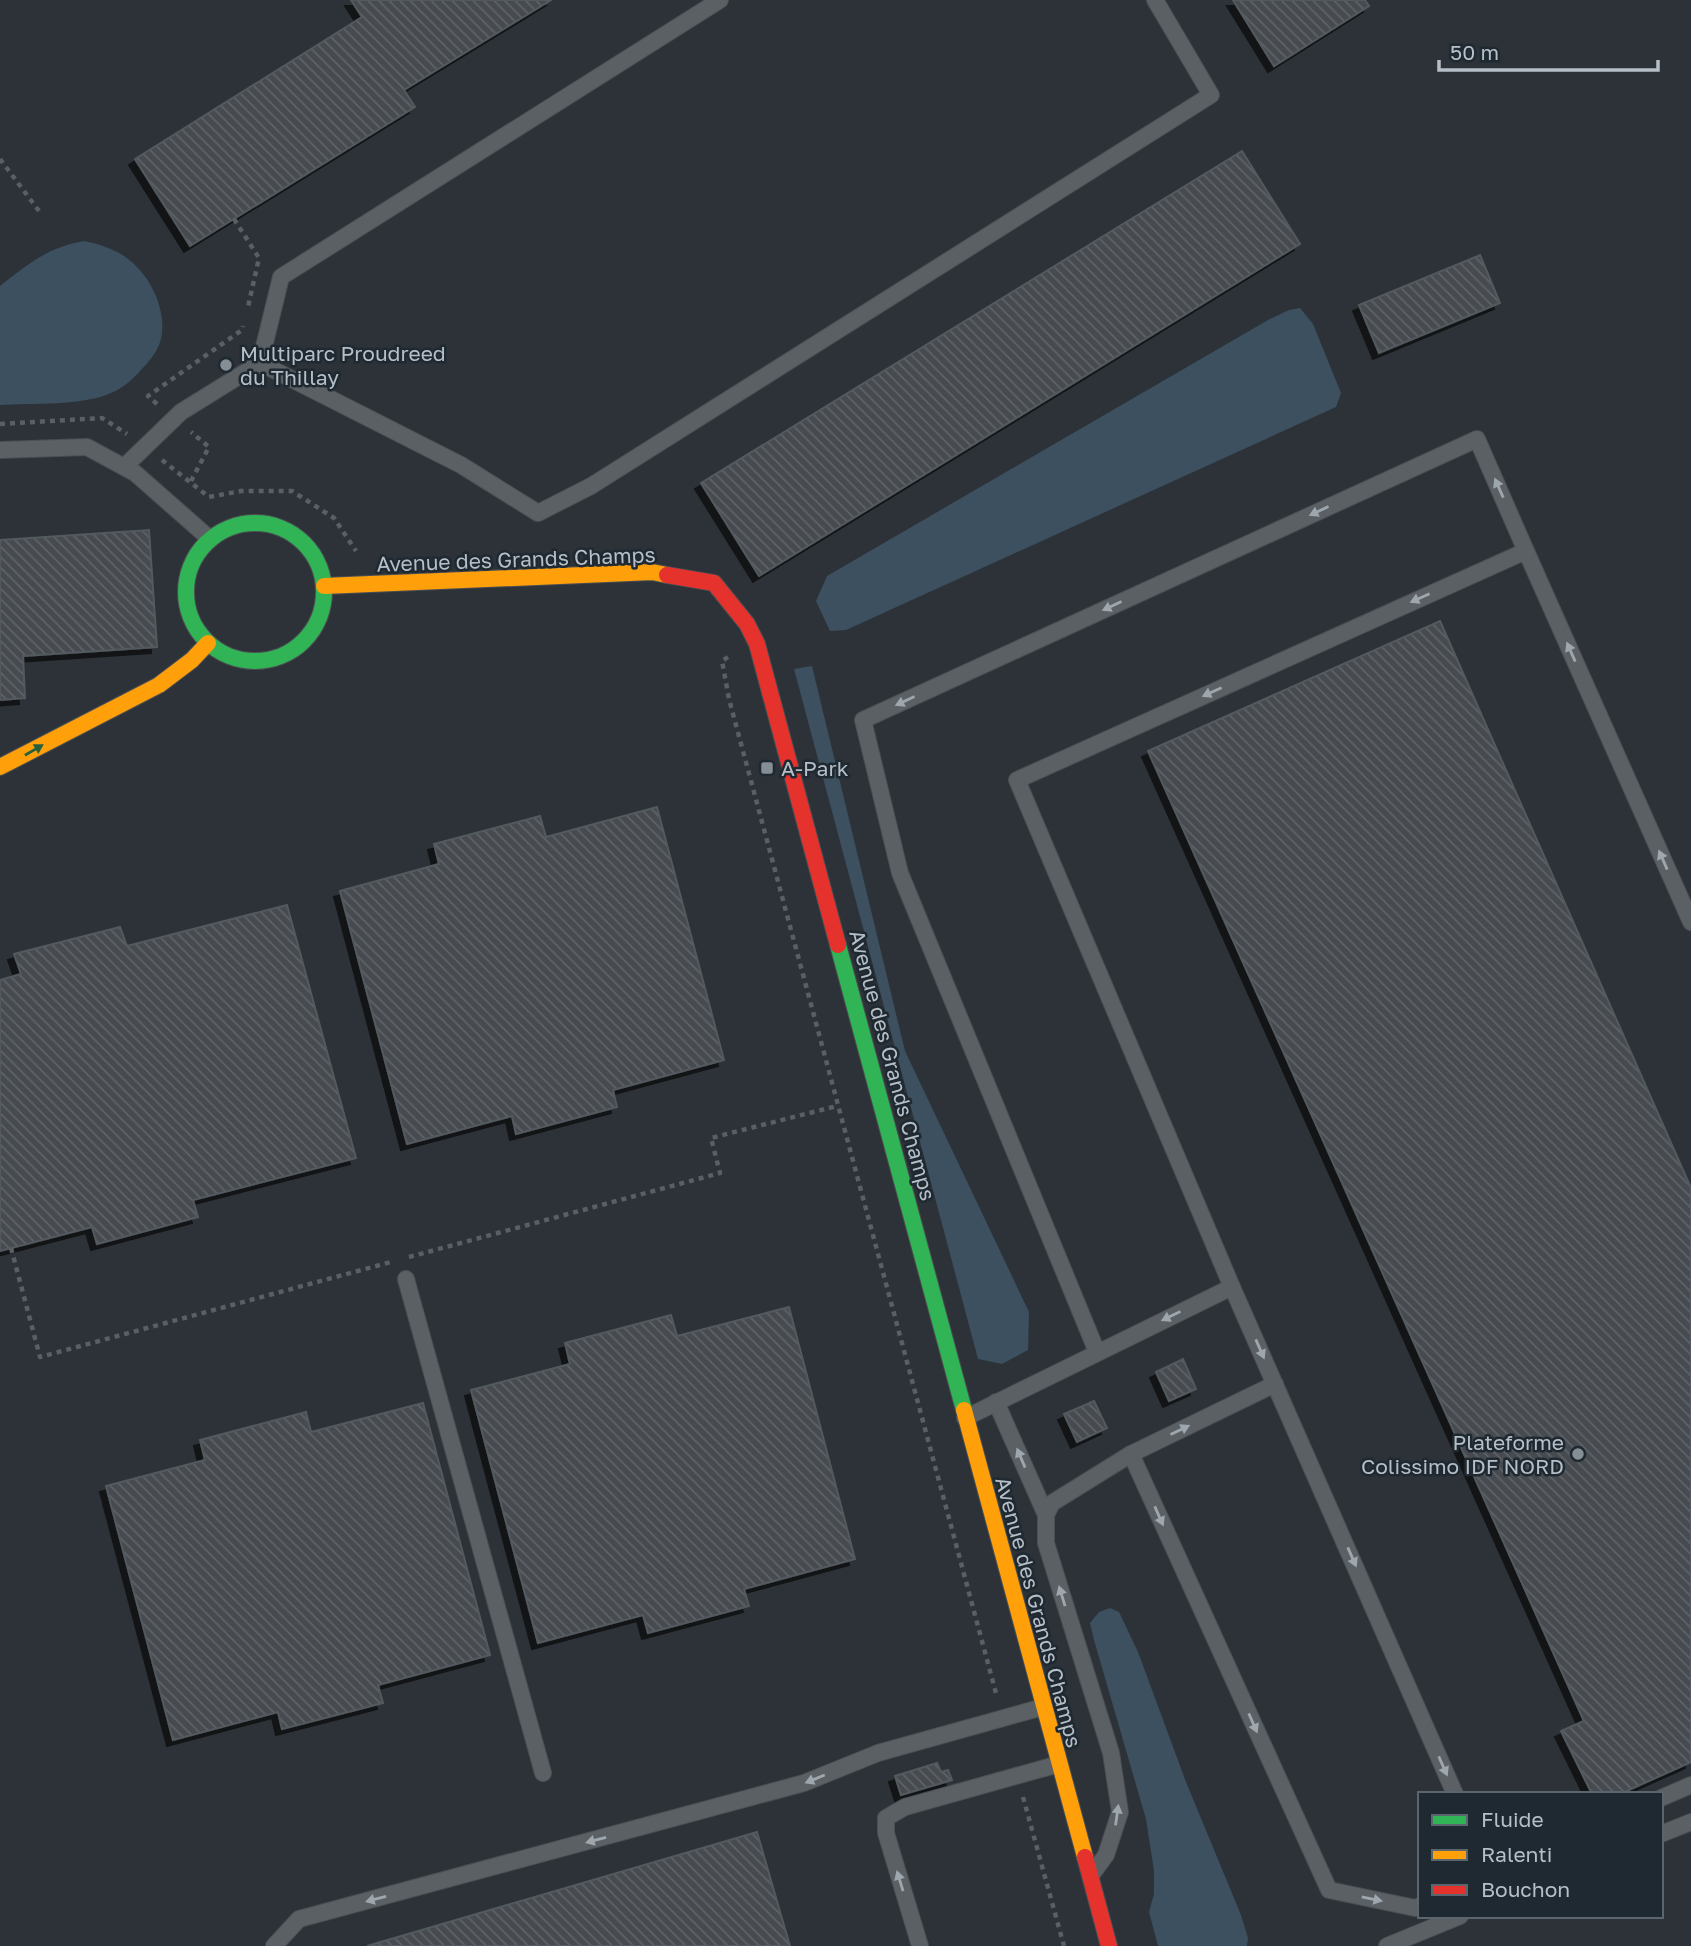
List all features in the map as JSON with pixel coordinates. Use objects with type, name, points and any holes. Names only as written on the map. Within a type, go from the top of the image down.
[{"type":"main road","points":[[240,524],[274,525],[290,532],[314,555],[324,586],[324,603],[311,633],[285,654],[270,660],[237,659],[208,643],[197,631],[186,599],[190,566],[199,552],[210,539],[240,524]]},
{"type":"main road","name":"Avenue des Grands Champs","points":[[324,586],[652,572],[714,583],[747,624],[757,644],[1109,1946]]},
{"type":"main road","points":[[0,767],[67,731],[163,686],[208,643]]},
{"type":"main road","points":[[34,729],[67,731]]},
{"type":"lane","points":[[124,467],[181,412],[260,363],[281,277],[720,0]]},
{"type":"lane","points":[[260,363],[461,466],[538,513],[591,486],[1211,95],[1155,0]]},
{"type":"lane","points":[[1097,1352],[900,873],[863,720],[1477,439],[1691,922]]},
{"type":"lane","points":[[0,450],[87,447],[135,473],[210,539]]},
{"type":"lane","points":[[1454,1792],[1232,1287],[1017,780],[1526,551]]},
{"type":"lane","points":[[406,1279],[543,1773]]},
{"type":"lane","points":[[965,1418],[1232,1287]]},
{"type":"lane","points":[[1046,1515],[1052,1503],[1131,1454],[1275,1384]]},
{"type":"lane","points":[[996,1402],[1046,1515],[1046,1543],[1111,1753],[1120,1812],[1106,1855],[1090,1876]]},
{"type":"lane","points":[[1131,1454],[1329,1890],[1418,1907]]},
{"type":"lane","points":[[274,1946],[299,1919],[804,1783],[878,1753],[1043,1707]]},
{"type":"lane","points":[[920,1946],[886,1833],[887,1818],[905,1807],[1059,1764]]},
{"type":"lane","points":[[1663,1797],[1691,1785]]},
{"type":"lane","points":[[1663,1833],[1691,1822]]},
{"type":"lane","points":[[1388,1946],[1455,1918]]},
{"type":"path","points":[[0,159],[39,211]]},
{"type":"path","points":[[191,481],[209,447],[148,396],[242,330],[259,258],[234,219]]},
{"type":"path","points":[[0,424],[102,418],[145,446],[209,497],[241,491],[292,491],[334,518],[360,555]]},
{"type":"path","points":[[757,644],[738,649],[722,661],[729,699],[1002,1719]]},
{"type":"path","points":[[11,1248],[40,1357],[720,1173],[711,1138],[837,1105]]},
{"type":"path","points":[[1018,1776],[1064,1946]]},
{"type":"water","points":[[84,241],[119,253],[138,268],[146,279],[158,302],[161,315],[161,339],[158,348],[134,377],[111,393],[72,402],[0,405],[0,286],[49,252]]},
{"type":"water","points":[[1300,308],[1313,324],[1341,393],[1336,407],[846,630],[830,631],[816,601],[827,576],[1268,320]]},
{"type":"water","points":[[812,666],[905,1051],[1029,1312],[1028,1350],[1002,1364],[978,1359],[794,669]]},
{"type":"water","points":[[1110,1608],[1119,1612],[1138,1652],[1186,1782],[1241,1915],[1248,1938],[1247,1946],[1158,1946],[1149,1912],[1154,1894],[1154,1871],[1146,1819],[1090,1623],[1099,1612]]},
{"type":"building","points":[[351,0],[551,0],[404,90],[415,107],[190,246],[135,159],[362,17]]},
{"type":"building","points":[[1233,0],[1365,0],[1369,6],[1274,66]]},
{"type":"building","points":[[1242,151],[1300,244],[759,576],[701,483]]},
{"type":"building","points":[[1480,255],[1500,303],[1379,353],[1359,305]]},
{"type":"building","points":[[149,530],[157,647],[23,656],[25,698],[0,700],[0,540]]},
{"type":"building","name":"Plateforme Colissimo IDF NORD","points":[[1440,621],[1691,1188],[1691,1762],[1624,1792],[1591,1792],[1561,1731],[1584,1721],[1148,751]]},
{"type":"building","points":[[657,807],[724,1060],[613,1090],[617,1107],[516,1134],[512,1116],[407,1144],[340,891],[439,864],[434,844],[540,816],[546,837]]},
{"type":"building","points":[[287,905],[356,1158],[193,1200],[198,1217],[97,1244],[92,1227],[0,1251],[0,980],[21,974],[14,954],[120,927],[127,946]]},
{"type":"building","points":[[789,1307],[855,1559],[744,1589],[749,1606],[648,1633],[643,1615],[538,1643],[471,1390],[570,1364],[565,1343],[671,1315],[677,1336]]},
{"type":"building","points":[[1183,1359],[1196,1389],[1169,1401],[1156,1372]]},
{"type":"building","points":[[1094,1401],[1107,1428],[1077,1442],[1064,1414]]},
{"type":"building","points":[[423,1403],[490,1655],[378,1685],[383,1703],[282,1729],[278,1712],[173,1740],[106,1486],[205,1460],[200,1440],[306,1412],[311,1432]]},
{"type":"building","points":[[937,1763],[941,1772],[948,1770],[952,1780],[901,1795],[895,1776]]},
{"type":"building","points":[[757,1832],[790,1946],[367,1946]]},
{"type":"traffic: fast","points":[[255,523],[281,528],[304,543],[319,566],[324,592],[319,618],[304,641],[281,656],[255,661],[229,656],[206,641],[191,618],[186,592],[191,566],[206,543],[229,528],[255,523]]},
{"type":"traffic: fast","points":[[838,945],[964,1410]]},
{"type":"traffic: slow","points":[[324,586],[652,572],[667,575]]},
{"type":"traffic: slow","points":[[0,767],[159,685],[192,660],[208,643]]},
{"type":"traffic: slow","points":[[964,1410],[1085,1857]]},
{"type":"traffic: jam","points":[[667,575],[714,583],[747,624],[757,644],[838,945]]},
{"type":"traffic: jam","points":[[1085,1857],[1109,1946]]},
{"type":"place","name":"Multiparc Proudreed du Thillay","points":[[226,365]]},
{"type":"place","name":"A-Park","points":[[767,768]]},
{"type":"place","name":"Plateforme Colissimo IDF NORD","points":[[1578,1454]]}]
